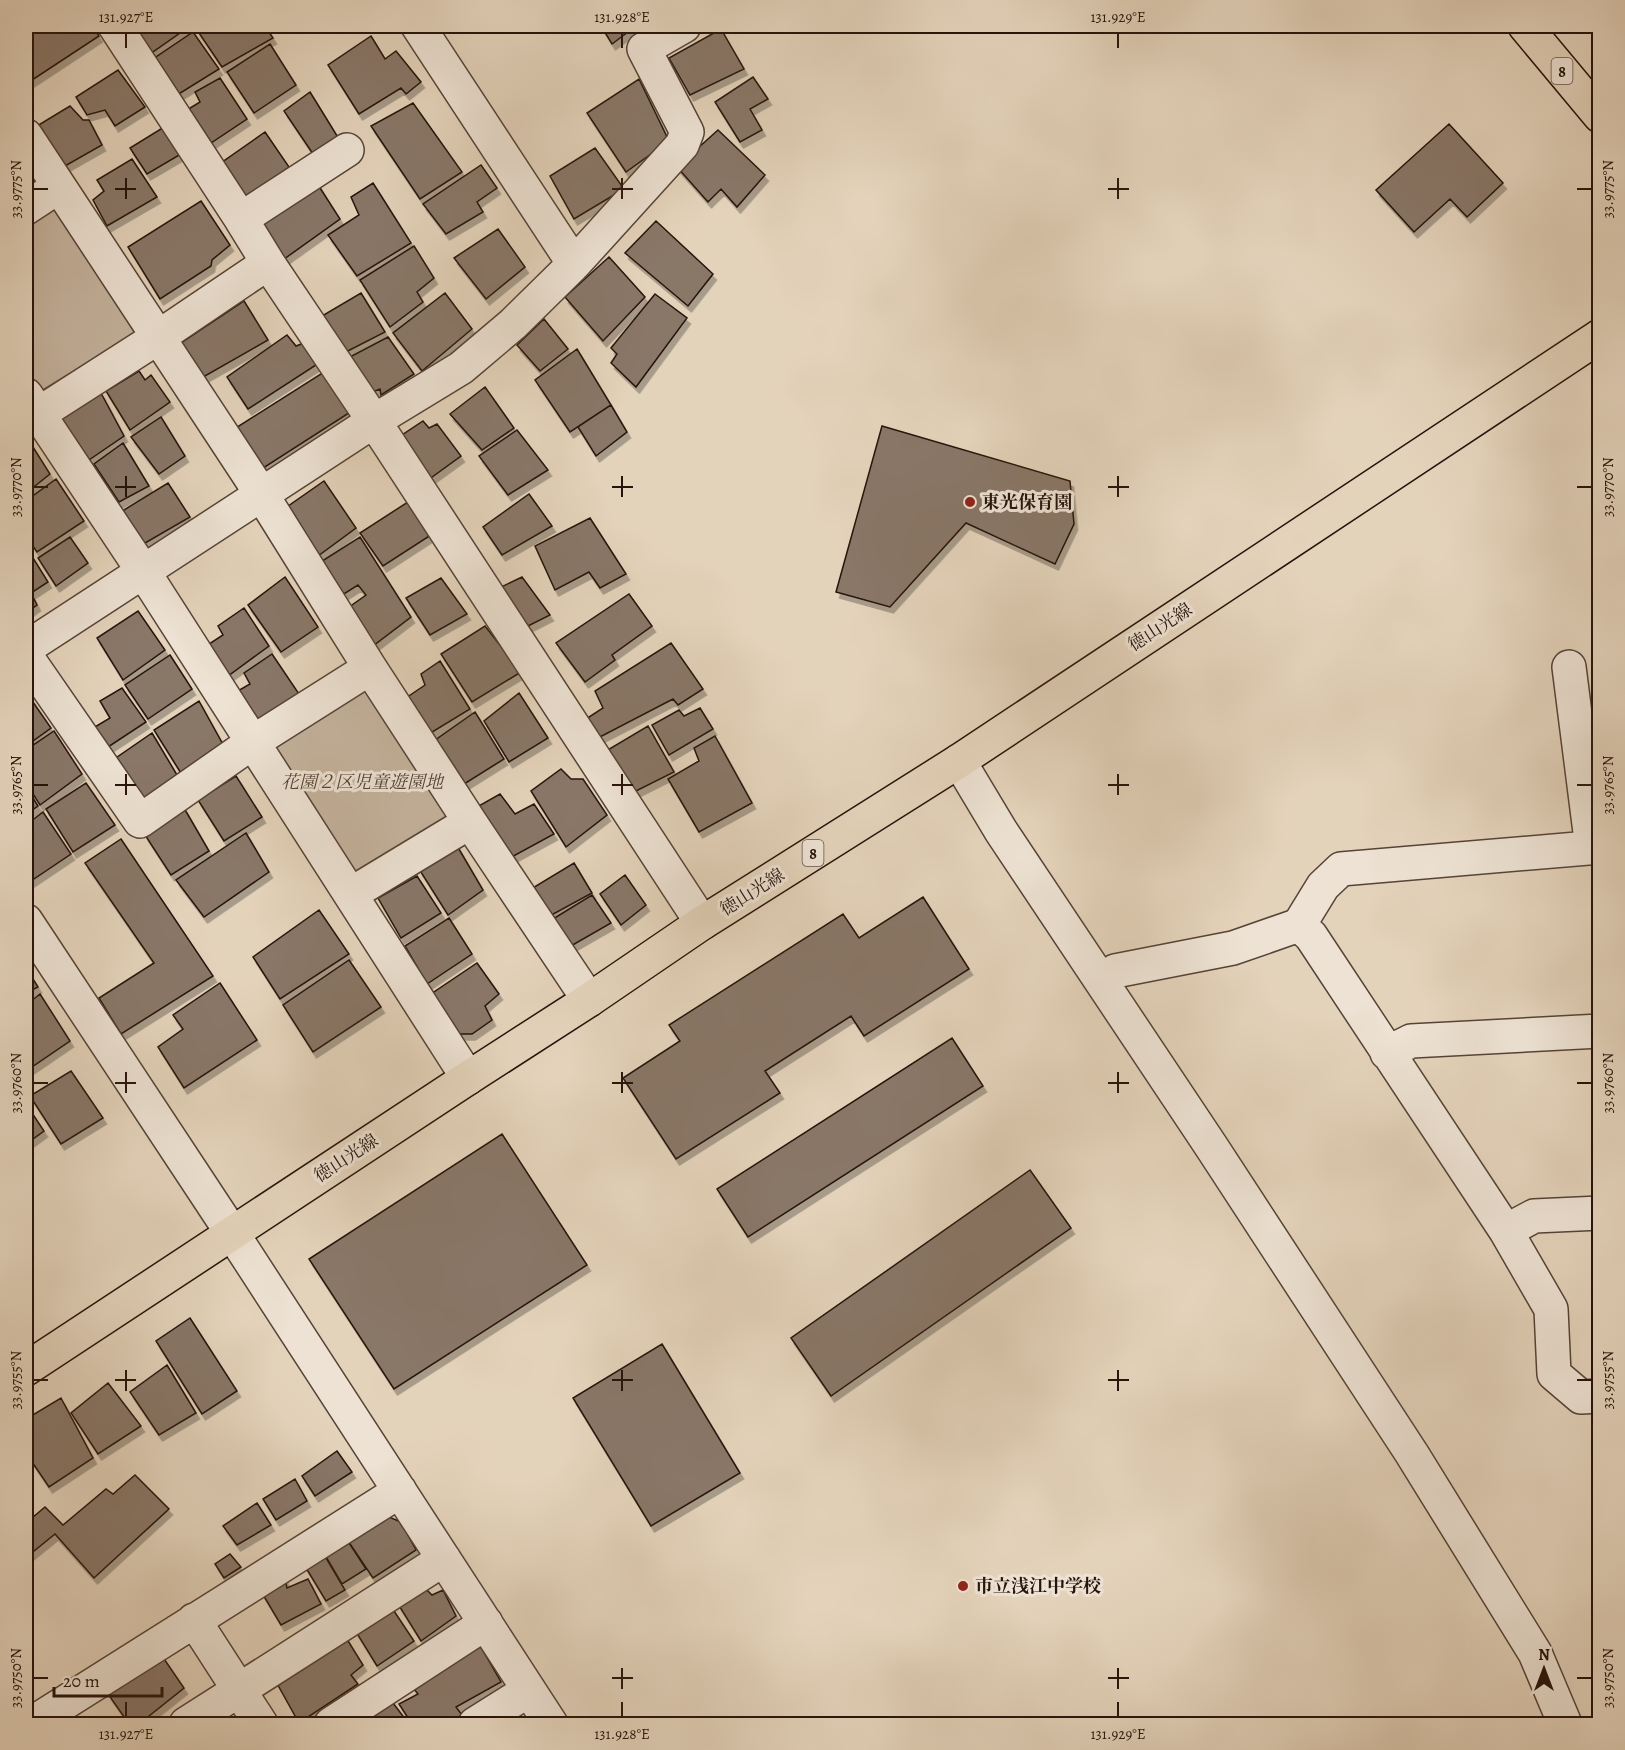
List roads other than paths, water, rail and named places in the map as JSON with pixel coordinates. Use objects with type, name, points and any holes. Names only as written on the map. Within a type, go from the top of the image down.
[{"type":"main road","name":"8","points":[[1525,26],[1599,116]]},
{"type":"main road","name":"徳山光線","points":[[26,1370],[702,924],[958,761],[1599,336]]},
{"type":"street","points":[[115,26],[702,924]]},
{"type":"street","points":[[418,26],[574,264]]},
{"type":"street","points":[[26,648],[374,421],[461,368],[513,324],[574,264],[682,146],[687,132],[644,49],[684,26]]},
{"type":"street","points":[[26,135],[262,495],[470,822],[589,1000]]},
{"type":"street","points":[[241,219],[346,150]]},
{"type":"street","points":[[26,208],[58,187]]},
{"type":"street","points":[[268,263],[157,338],[30,410],[143,571],[468,1078]]},
{"type":"street","points":[[26,656],[140,821],[253,742],[370,668]]},
{"type":"street","points":[[1102,981],[1115,970],[1233,948],[1299,925],[1323,886],[1341,869],[1596,847],[1569,667]]},
{"type":"street","points":[[958,761],[1001,831],[1412,1454],[1535,1653],[1565,1725]]},
{"type":"street","points":[[351,894],[470,822]]},
{"type":"street","points":[[26,921],[232,1233],[551,1725]]},
{"type":"street","points":[[1299,925],[1311,936],[1506,1232],[1551,1309],[1554,1374],[1581,1396],[1599,1396]]},
{"type":"street","points":[[1387,1053],[1411,1041],[1599,1031]]},
{"type":"street","points":[[1506,1232],[1534,1216],[1599,1213]]},
{"type":"street","points":[[31,1725],[400,1491]]},
{"type":"street","points":[[186,1725],[444,1559]]},
{"type":"street","points":[[194,1620],[261,1725]]},
{"type":"street","points":[[331,1725],[486,1623]]},
{"type":"street","points":[[475,1725],[529,1690]]},
{"type":"place","name":"東光保育園","points":[[970,502]]},
{"type":"place","name":"市立浅江中学校","points":[[963,1586]]},
{"type":"park label","name":"花園２区児童遊園地","points":[[362,782]]}]
